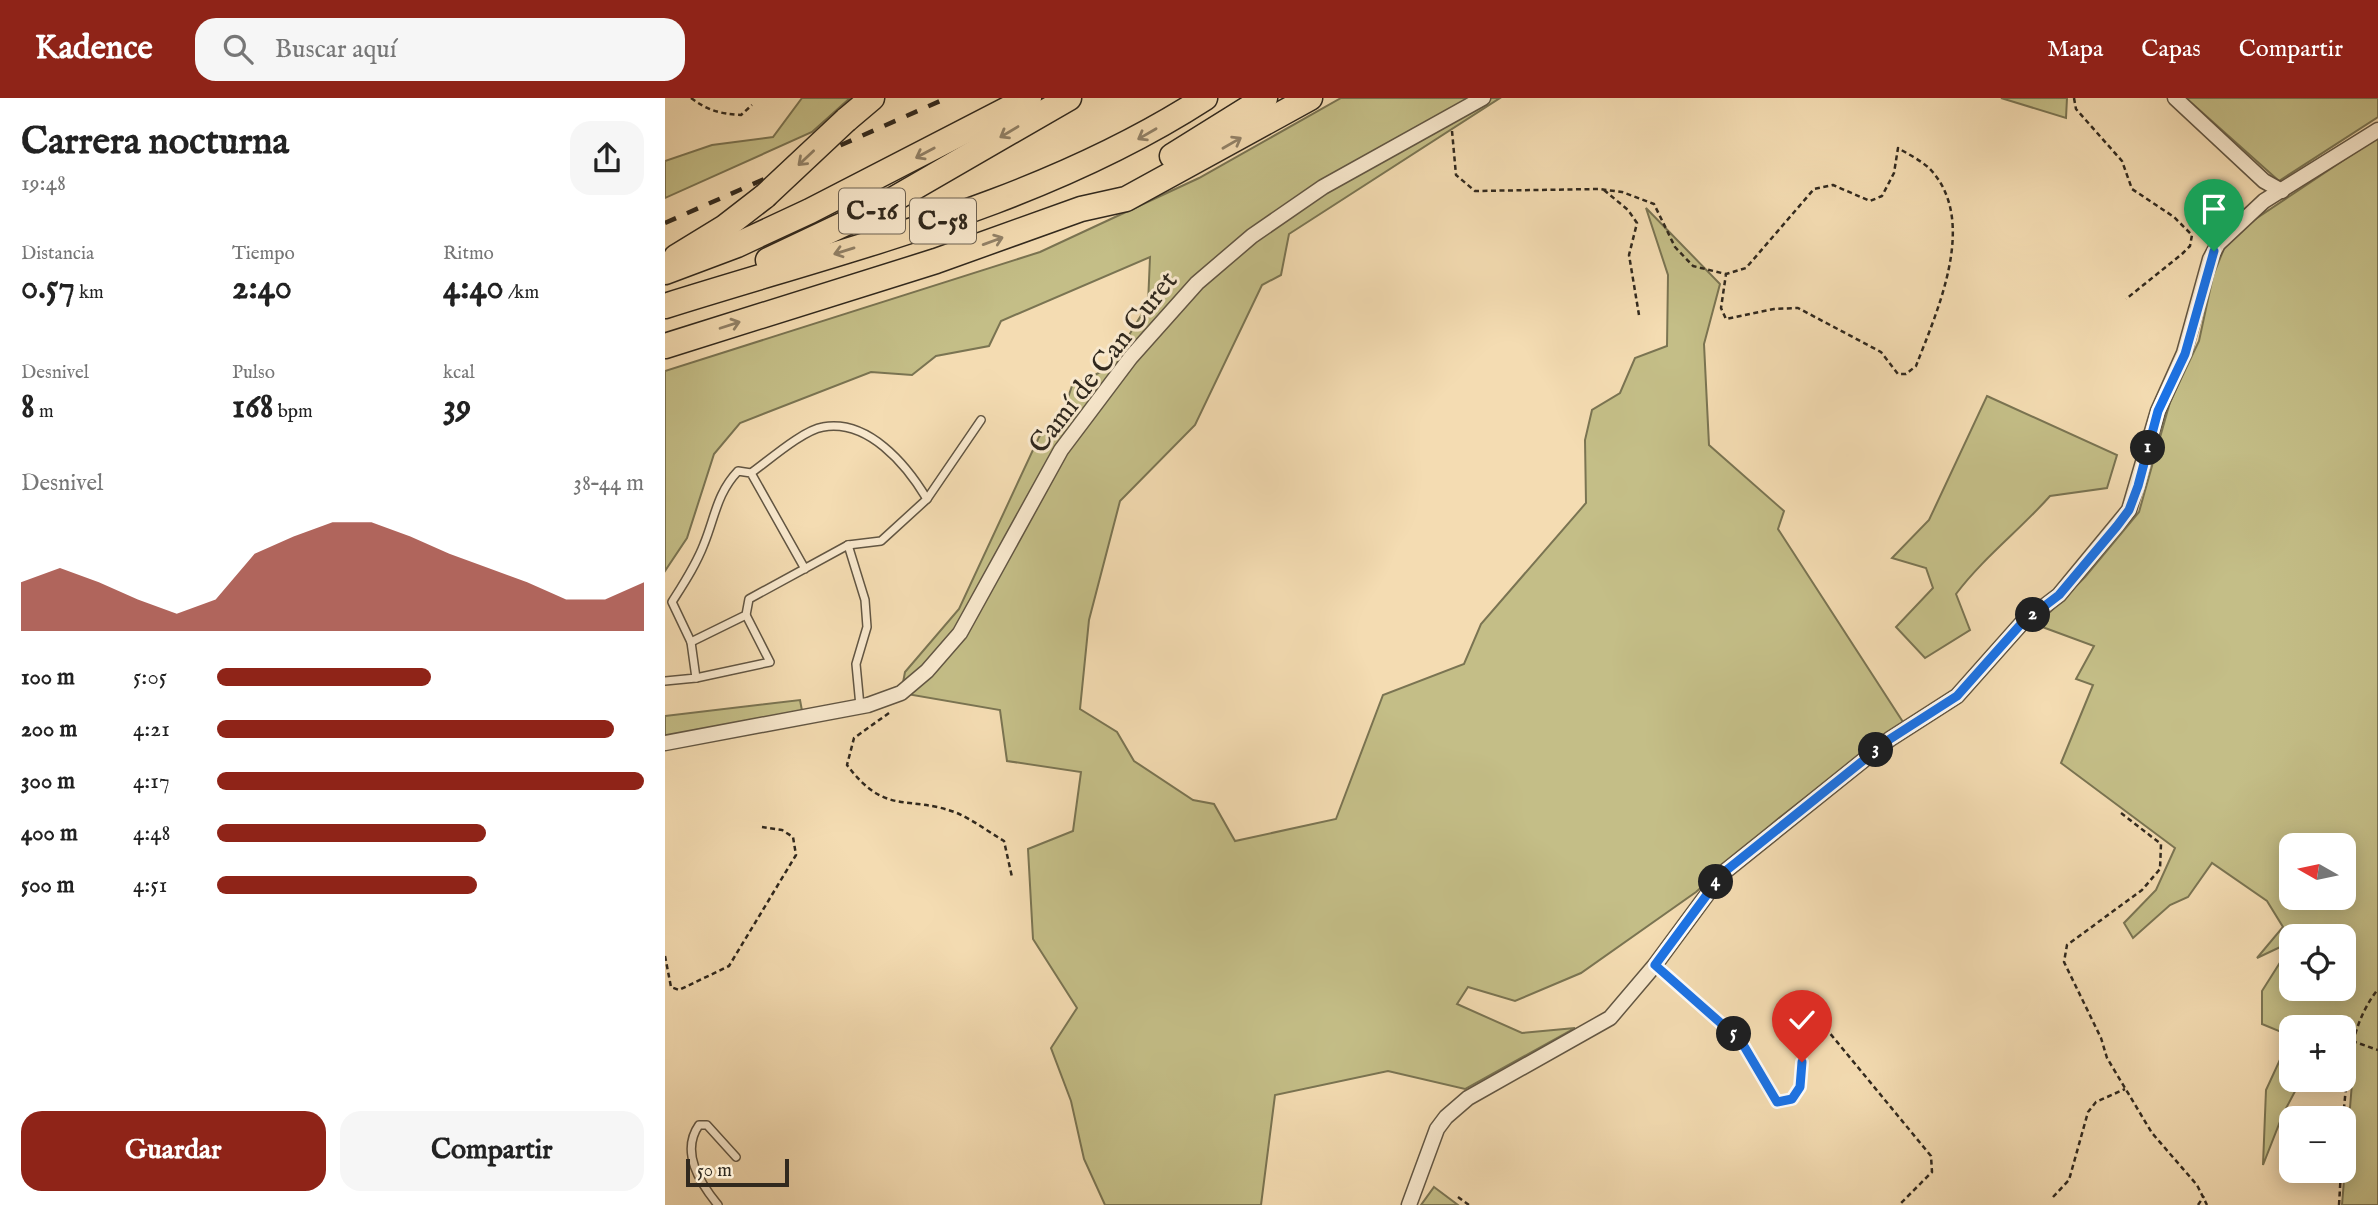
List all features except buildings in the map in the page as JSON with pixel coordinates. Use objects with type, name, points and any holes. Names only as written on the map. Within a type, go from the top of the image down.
[{"type":"highway","points":[[665,262],[725,227],[765,196],[872,98]]},
{"type":"highway","points":[[665,272],[737,245],[810,211],[1029,98]]},
{"type":"highway","name":"C-16","points":[[665,306],[714,279],[782,255],[882,206],[1069,98]]},
{"type":"highway","name":"C-58","points":[[665,306],[969,212],[1083,167],[1131,143],[1205,98]]},
{"type":"highway","points":[[1081,209],[1189,147],[1265,98]]},
{"type":"highway","name":"C-16","points":[[665,346],[936,261],[1081,209],[1126,199],[1310,98]]},
{"type":"street","name":"Camí de Can Curet","points":[[665,743],[860,706],[901,693],[927,671],[960,633],[1061,450],[1139,348],[1197,283],[1252,236],[1324,187],[1483,98]]},
{"type":"street","points":[[2175,98],[2265,181],[2282,191]]},
{"type":"street","points":[[1409,1205],[1433,1138],[1446,1117],[1468,1098],[1610,1018],[1655,965],[1723,873],[1890,739],[1957,696],[2021,624],[2059,595],[2129,510],[2158,411],[2185,354],[2210,259],[2230,230],[2282,191],[2378,130]]},
{"type":"lane","points":[[665,681],[696,678],[770,662],[746,615],[749,598],[848,545],[881,541],[927,499],[981,420]]},
{"type":"lane","points":[[696,678],[691,642],[673,601],[700,553],[724,486],[739,471],[751,473],[821,427],[841,426],[868,434],[913,476],[927,499]]},
{"type":"lane","points":[[751,473],[806,569]]},
{"type":"lane","points":[[848,545],[865,600],[867,627],[856,664],[860,706]]},
{"type":"lane","points":[[691,642],[746,615]]},
{"type":"lane","points":[[718,1205],[701,1184],[691,1156],[692,1134],[699,1125],[707,1125],[736,1157]]},
{"type":"path","points":[[691,98],[706,110],[723,114],[741,115],[752,105]]},
{"type":"path","points":[[2074,98],[2076,109],[2122,161],[2132,189],[2174,217],[2192,235],[2190,246],[2182,254],[2126,299]]},
{"type":"path","points":[[1451,118],[1455,174],[1475,191],[1622,192],[1654,204],[1675,247],[1693,266],[1725,274],[1746,268],[1814,189],[1833,185],[1870,201],[1882,196],[1894,173],[1898,148],[1930,169],[1950,204],[1951,265],[1916,366],[1906,373],[1898,374],[1881,352],[1798,308],[1774,309],[1726,319],[1721,308],[1725,274]]},
{"type":"path","points":[[1604,190],[1627,210],[1637,223],[1629,255],[1639,315]]},
{"type":"path","points":[[891,696],[889,714],[854,738],[847,765],[862,786],[893,803],[936,807],[959,814],[1004,841],[1012,877]]},
{"type":"path","points":[[2121,813],[2161,844],[2160,869],[2142,890],[2067,945],[2064,962],[2101,1038],[2107,1058],[2125,1089],[2153,1133],[2204,1196],[2207,1205]]},
{"type":"path","points":[[665,956],[671,987],[680,990],[729,966],[796,855],[793,837],[782,830],[762,827]]},
{"type":"path","points":[[1655,965],[1741,1041],[1777,1102],[1792,1099],[1800,1087],[1809,1013],[1813,1008],[1819,1020],[1931,1156],[1932,1172],[1899,1205]]},
{"type":"path","points":[[2356,1031],[2365,1007],[2378,989]]},
{"type":"path","points":[[2356,1042],[2378,1050]]},
{"type":"path","points":[[2053,1197],[2069,1180],[2088,1112],[2096,1102],[2125,1089]]},
{"type":"path","points":[[2339,1205],[2340,1183]]},
{"type":"path","points":[[2198,1205],[2204,1196]]},
{"type":"path","points":[[1458,1197],[1469,1205]]},
{"type":"shaded area","points":[[802,98],[850,98],[812,132],[665,198],[665,161],[712,145],[773,137]]},
{"type":"shaded area","points":[[1341,98],[1500,98],[1289,234],[1281,275],[1262,285],[1195,425],[1120,501],[1089,620],[1080,709],[1117,732],[1134,761],[1193,800],[1214,804],[1235,841],[1336,819],[1383,695],[1464,664],[1481,624],[1586,503],[1585,440],[1592,410],[1620,393],[1635,358],[1667,346],[1668,275],[1646,208],[1720,284],[1704,344],[1709,445],[1784,511],[1778,529],[1903,722],[1779,818],[1696,892],[1581,973],[1515,1001],[1468,987],[1457,1004],[1522,1033],[1575,1028],[1465,1089],[1388,1071],[1275,1095],[1261,1205],[1105,1205],[1084,1159],[1071,1101],[1051,1048],[1077,1008],[1033,939],[1028,849],[1073,831],[1081,772],[1007,761],[1000,710],[901,693],[905,672],[959,609],[1039,437],[1063,412],[1072,386],[1109,368],[1148,304],[1150,257],[1001,321],[989,346],[936,356],[912,375],[871,372],[740,423],[714,454],[687,538],[665,571],[665,371],[1040,252],[1199,178]]},
{"type":"shaded area","points":[[2001,98],[2067,98],[2066,118]]},
{"type":"shaded area","points":[[2186,98],[2378,98],[2378,117],[2279,181]]},
{"type":"shaded area","points":[[2378,137],[2378,1205],[2342,1205],[2344,1183],[2356,1183],[2356,1106],[2350,1106],[2351,1092],[2356,1092],[2356,1015],[2279,1015],[2279,1031],[2262,1024],[2262,991],[2279,964],[2279,1001],[2356,1001],[2356,924],[2281,924],[2267,901],[2212,863],[2188,897],[2170,905],[2133,938],[2124,923],[2156,890],[2175,848],[2061,763],[2093,685],[2076,679],[2094,646],[2037,625],[2085,577],[2139,512],[2170,402],[2199,341],[2213,276],[2225,246],[2254,220]]},
{"type":"shaded area","points":[[1987,396],[2117,455],[2107,488],[2050,496],[1978,568],[1956,594],[1970,630],[1925,658],[1896,627],[1933,588],[1926,568],[1892,558],[1929,520]]},
{"type":"shaded area","points":[[800,700],[803,716],[665,746],[665,716]]},
{"type":"shaded area","points":[[2279,932],[2279,948],[2257,958]]},
{"type":"shaded area","points":[[2279,1062],[2279,1092],[2295,1092],[2287,1106],[2279,1106],[2279,1124],[2263,1165],[2266,1090]]},
{"type":"shaded area","points":[[1434,1187],[1458,1205],[1421,1205]]},
{"type":"railway","points":[[665,223],[947,98]]},
{"type":"route","points":[[1802,1062],[1800,1087],[1792,1099],[1777,1102],[1741,1041],[1655,965],[1723,873],[1871,753],[1957,696],[2021,624],[2059,595],[2117,526],[2129,510],[2158,411],[2185,354],[2204,278],[2214,251]]}]
